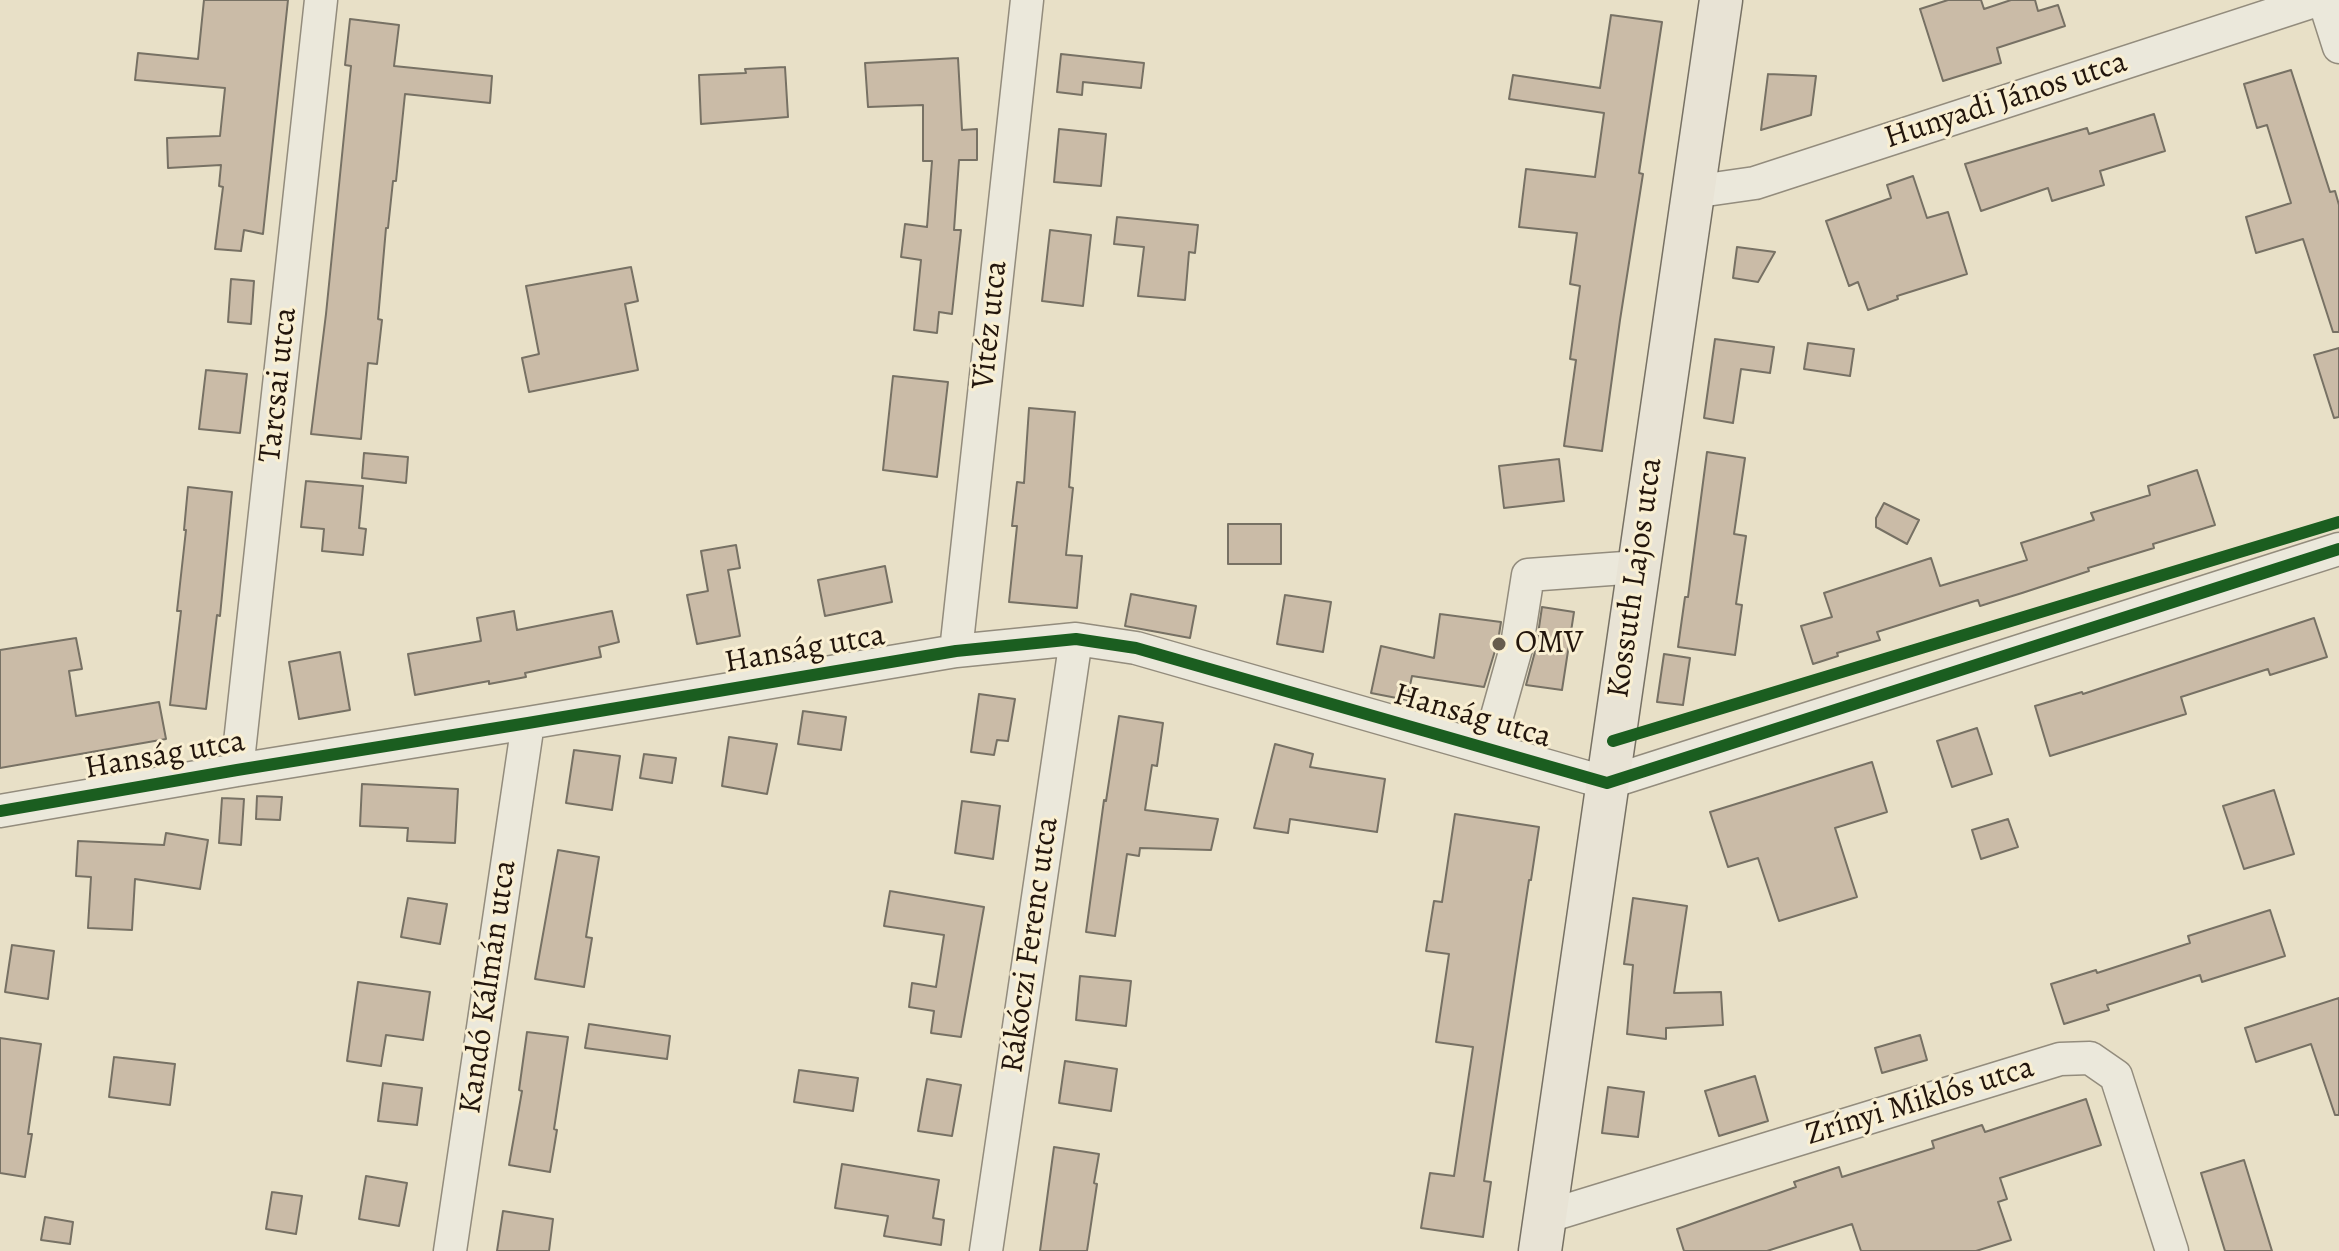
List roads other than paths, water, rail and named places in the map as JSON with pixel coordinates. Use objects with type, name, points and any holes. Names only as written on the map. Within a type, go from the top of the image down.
[{"type":"main road","name":"Kossuth Lajos utca","points":[[1543,1234],[1721,0]]},
{"type":"street","name":"Tarcsai utca","points":[[237,770],[321,0]]},
{"type":"street","name":"Vitéz utca","points":[[956,651],[1027,0]]},
{"type":"street","name":"Hunyadi János utca","points":[[1692,192],[1755,183],[2317,0]]},
{"type":"street","points":[[2324,0],[2339,47]]},
{"type":"street","points":[[1607,783],[2339,549]]},
{"type":"street","points":[[1488,748],[1517,645],[1528,575],[1638,567]]},
{"type":"street","name":"Hanság utca","points":[[0,811],[956,651],[1076,639],[1136,648],[1607,783]]},
{"type":"street","name":"Rákóczi Ferenc utca","points":[[986,1251],[1076,639]]},
{"type":"street","name":"Kandó Kálmán utca","points":[[450,1251],[528,723]]},
{"type":"street","name":"Zrínyi Miklós utca","points":[[1543,1234],[2060,1059],[2090,1058],[2116,1076],[2172,1251]]},
{"type":"place","name":"OMV","points":[[1499,644]]}]
